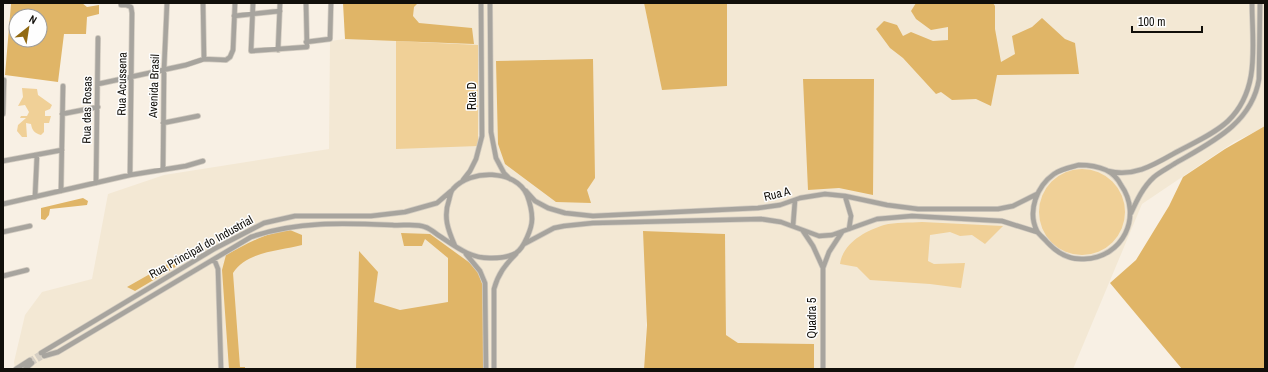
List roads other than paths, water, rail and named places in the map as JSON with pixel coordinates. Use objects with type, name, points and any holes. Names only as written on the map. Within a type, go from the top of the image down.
[{"type":"street","name":"Rua Acussena","points":[[121,3],[121,5],[131,7],[132,13],[130,175]]},
{"type":"street","name":"Avenida Brasil","points":[[163,169],[164,70],[167,3]]},
{"type":"street","points":[[203,3],[204,59]]},
{"type":"street","points":[[98,84],[132,78],[191,64],[204,59],[226,60],[230,57],[233,50],[235,3]]},
{"type":"street","points":[[253,3],[251,51],[307,47],[306,3]]},
{"type":"street","points":[[278,50],[280,3]]},
{"type":"street","points":[[306,42],[330,39],[331,3]]},
{"type":"street","name":"Rua D","points":[[461,182],[470,171],[476,159],[482,136],[482,3]]},
{"type":"street","name":"Rua D","points":[[490,3],[491,132],[496,158],[504,173],[513,181]]},
{"type":"street","points":[[1252,3],[1254,55],[1252,72],[1242,103],[1236,112],[1213,132],[1156,163],[1135,172],[1120,174],[1093,166],[1079,165],[1067,168],[1049,178],[1037,194],[1033,213],[1037,232],[1063,255],[1074,259],[1091,259],[1113,250],[1119,244],[1127,230],[1131,215],[1142,192],[1155,176],[1229,131],[1247,111],[1258,88],[1260,3]]},
{"type":"street","points":[[234,16],[280,11]]},
{"type":"street","name":"Rua das Rosas","points":[[96,183],[98,38]]},
{"type":"street","points":[[3,114],[4,80]]},
{"type":"street","points":[[61,191],[63,86]]},
{"type":"street","points":[[62,114],[98,107]]},
{"type":"street","points":[[163,123],[198,116]]},
{"type":"street","points":[[3,161],[62,150]]},
{"type":"street","points":[[35,197],[37,155]]},
{"type":"street","points":[[3,204],[130,175],[186,166],[203,161]]},
{"type":"street","points":[[1108,171],[1118,180],[1126,191],[1130,202],[1131,215]]},
{"type":"street","points":[[486,369],[485,283],[480,270],[455,246],[446,218],[446,208],[452,189],[461,182],[486,174],[499,176],[513,181],[524,190],[531,206],[533,220],[524,244],[504,265],[497,278],[494,289],[494,369]]},
{"type":"street","name":"Rua Principal do Industrial","points":[[452,189],[437,203],[405,212],[371,216],[295,216],[264,223],[237,236],[52,345],[43,354],[58,352],[214,259],[251,238],[271,230],[296,225],[322,223],[425,226],[455,246]]},
{"type":"street","name":"Rua A","points":[[524,190],[536,201],[548,208],[565,213],[593,216],[640,215],[758,208],[814,195],[845,196],[887,205],[918,209],[998,209],[1013,206],[1037,194]]},
{"type":"street","points":[[845,196],[851,216],[849,229]]},
{"type":"street","points":[[793,226],[795,200]]},
{"type":"street","points":[[640,215],[640,222]]},
{"type":"street","points":[[295,216],[296,225]]},
{"type":"street","name":"Rua A","points":[[524,244],[554,228],[564,226],[640,222],[761,219],[781,222],[819,236],[832,235],[889,217],[912,216],[1002,221],[1037,232]]},
{"type":"street","points":[[3,232],[30,226]]},
{"type":"street","name":"Quadra 5","points":[[803,231],[813,246],[823,268]]},
{"type":"street","name":"Quadra 5","points":[[823,369],[823,268],[829,252],[842,232]]},
{"type":"street","points":[[464,253],[478,257],[491,258],[516,253]]},
{"type":"street","points":[[214,259],[218,269],[221,369]]},
{"type":"street","points":[[3,276],[27,270]]},
{"type":"street","points":[[52,345],[58,352]]},
{"type":"street","points":[[16,369],[31,362],[25,369]]},
{"type":"tunnel","points":[[30,360],[41,353]]},
{"type":"tunnel","points":[[32,363],[44,356]]}]
